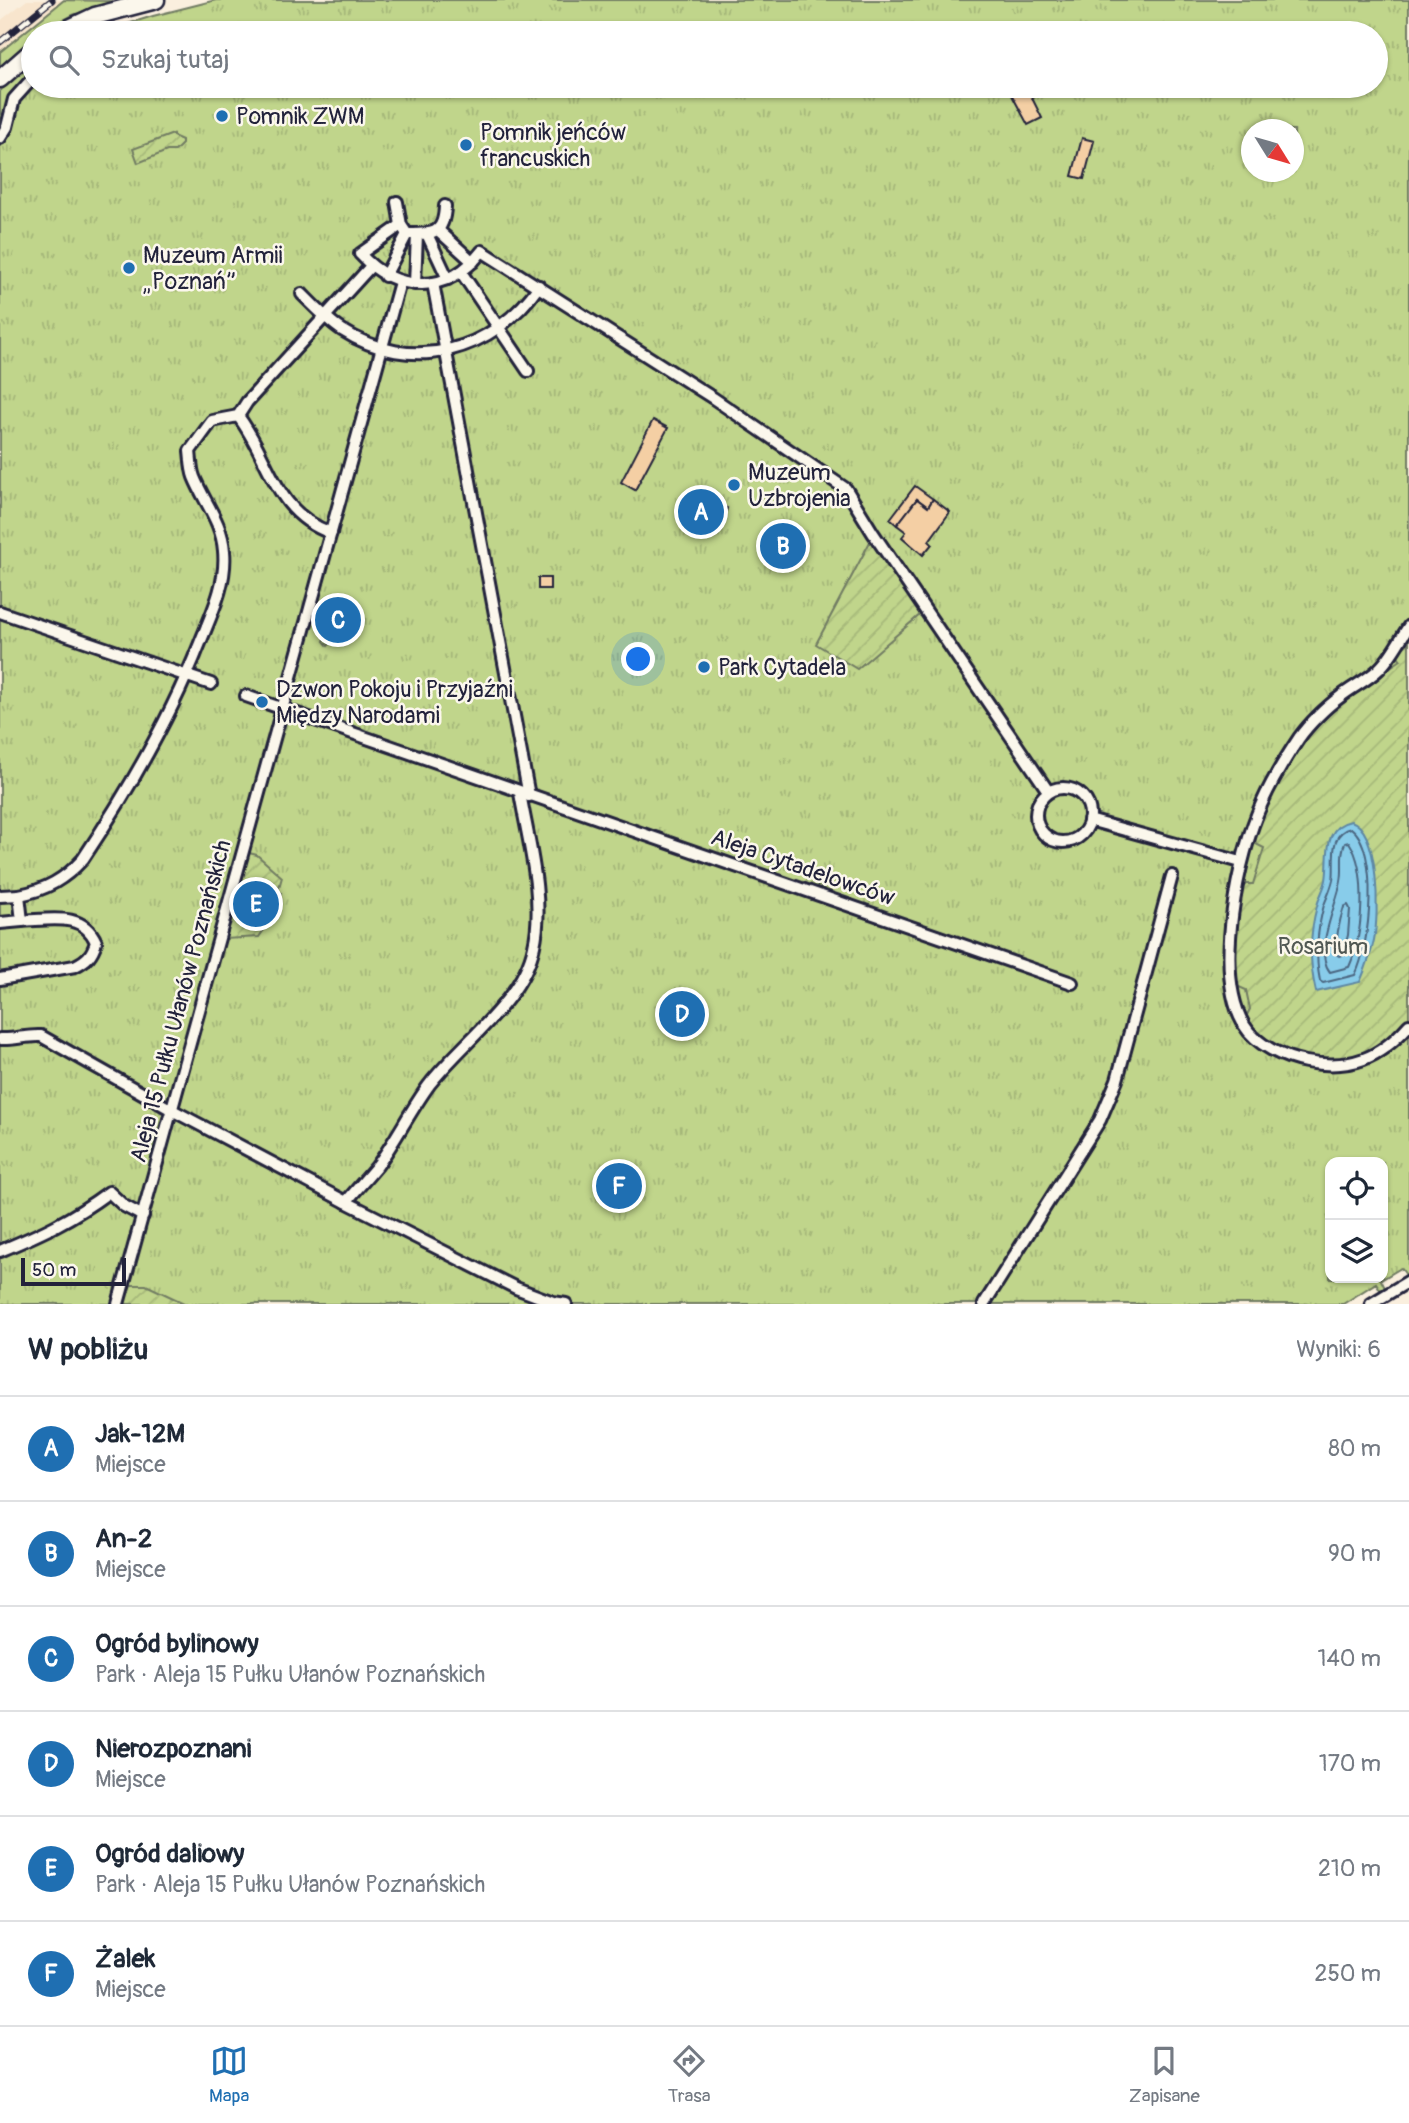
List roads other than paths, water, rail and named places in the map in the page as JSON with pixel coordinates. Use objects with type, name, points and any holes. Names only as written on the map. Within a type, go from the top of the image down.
[{"type":"street","points":[[84,21],[156,0]]},
{"type":"street","points":[[0,79],[21,61]]},
{"type":"street","points":[[0,138],[7,127],[14,99],[21,91]]},
{"type":"street","points":[[397,202],[413,232],[448,279]]},
{"type":"street","points":[[438,230],[444,222],[444,206]]},
{"type":"street","points":[[473,262],[438,230],[413,232],[360,254],[370,266],[385,276],[415,284],[448,279],[461,272],[473,262],[482,251],[713,398],[846,489],[1048,791]]},
{"type":"street","points":[[385,276],[413,232]]},
{"type":"street","points":[[413,232],[415,284]]},
{"type":"street","points":[[0,896],[35,892],[51,886],[71,873],[83,859],[162,729],[187,676],[218,600],[224,572],[224,549],[218,522],[193,475],[190,451],[212,421],[238,416],[247,402],[370,266]]},
{"type":"street","points":[[461,272],[528,371]]},
{"type":"street","name":"Aleja 15 Pułku Ułanów Poznańskich","points":[[118,1304],[400,282]]},
{"type":"street","points":[[346,1202],[378,1164],[444,1065],[493,1016],[520,979],[535,945],[537,894],[524,794],[433,283]]},
{"type":"street","points":[[302,294],[325,317],[358,339],[404,353],[446,351],[484,338],[499,329],[528,302],[539,286]]},
{"type":"street","points":[[238,416],[252,434],[280,494],[291,509],[314,527],[331,533]]},
{"type":"street","points":[[0,612],[211,684]]},
{"type":"street","points":[[1409,626],[1379,669],[1337,699],[1301,735],[1278,770],[1261,805],[1241,862],[1232,919],[1230,964],[1233,992],[1244,1024],[1259,1041],[1290,1059],[1326,1065],[1350,1064],[1376,1054],[1396,1039],[1409,1024]]},
{"type":"street","name":"Aleja Cytadelowców","points":[[246,696],[1072,983]]},
{"type":"street","points":[[1064,787],[1078,792],[1088,804],[1089,820],[1083,833],[1070,841],[1055,841],[1043,834],[1035,819],[1038,803],[1048,791],[1064,787]]},
{"type":"street","points":[[1089,820],[1241,862]]},
{"type":"street","points":[[984,1304],[1100,1119],[1117,1080],[1172,876]]},
{"type":"street","points":[[19,895],[22,921]]},
{"type":"street","points":[[0,923],[64,919],[85,926],[96,942],[92,953],[85,961],[75,966],[0,979]]},
{"type":"street","points":[[0,1039],[41,1036],[172,1110],[346,1202],[516,1288],[566,1304]]},
{"type":"street","points":[[0,1251],[59,1226],[109,1192],[124,1206],[143,1216]]},
{"type":"street","points":[[1371,1304],[1409,1280]]},
{"type":"water","points":[[1351,821],[1361,828],[1368,840],[1372,856],[1377,894],[1374,940],[1360,982],[1316,992],[1311,960],[1314,917],[1326,880],[1331,837],[1341,824]]},
{"type":"railway","points":[[26,21],[52,0]]},
{"type":"railway","points":[[0,42],[21,25]]},
{"type":"place","name":"Pomnik ZWM","points":[[222,116]]},
{"type":"place","name":"Pomnik jeńców francuskich","points":[[466,145]]},
{"type":"place","name":"Muzeum Armii „Poznań”","points":[[129,268]]},
{"type":"place","name":"Muzeum Uzbrojenia","points":[[734,485]]},
{"type":"place","name":"Jak-12M","points":[[701,512]]},
{"type":"place","name":"An-2","points":[[783,546]]},
{"type":"place","name":"Ogród bylinowy","points":[[338,620]]},
{"type":"place","name":"Park Cytadela","points":[[704,667]]},
{"type":"place","name":"Dzwon Pokoju i Przyjaźni Między Narodami","points":[[262,702]]},
{"type":"place","name":"Ogród daliowy","points":[[256,904]]},
{"type":"place","name":"Nierozpoznani","points":[[682,1014]]},
{"type":"place","name":"Żalek","points":[[619,1186]]},
{"type":"park label","name":"Rosarium","points":[[1323,946]]}]
